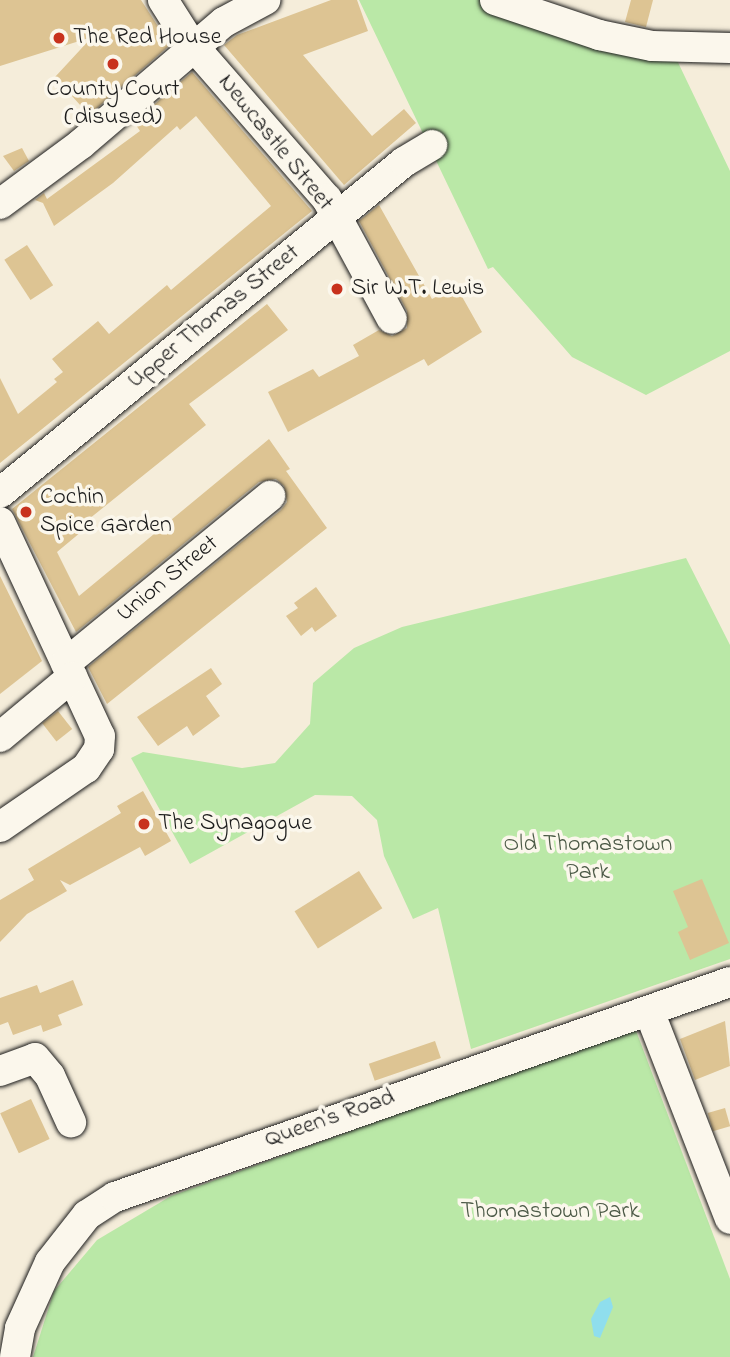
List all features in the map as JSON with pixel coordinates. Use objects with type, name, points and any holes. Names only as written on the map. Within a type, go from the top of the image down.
[{"type":"street","name":"Newcastle Street","points":[[163,0],[194,47],[327,199],[392,319]]},
{"type":"street","points":[[0,204],[81,144],[224,22],[265,0]]},
{"type":"street","points":[[495,0],[638,43],[730,48]]},
{"type":"street","name":"Upper Thomas Street","points":[[0,494],[336,218],[432,145]]},
{"type":"street","name":"Union Street","points":[[0,737],[69,670],[270,496]]},
{"type":"street","points":[[0,522],[100,736],[99,749],[86,768],[0,827]]},
{"type":"street","name":"Queen's Road","points":[[15,1357],[20,1328],[50,1262],[87,1215],[115,1196],[730,982]]},
{"type":"street","points":[[649,1011],[730,1219]]},
{"type":"street","points":[[0,1071],[35,1058],[50,1076],[71,1122]]},
{"type":"green space","points":[[359,0],[481,0],[674,54],[730,171],[730,351],[646,395],[572,357],[493,267],[488,269]]},
{"type":"green space","name":"Old Thomastown Park","points":[[686,558],[730,645],[730,959],[471,1049],[438,908],[413,919],[384,856],[377,820],[352,796],[315,795],[190,864],[131,758],[143,752],[242,768],[275,763],[310,724],[313,683],[354,648],[402,627]]},
{"type":"green space","name":"Thomastown Park","points":[[635,1028],[730,1279],[730,1357],[33,1357],[54,1291],[97,1240],[171,1196]]},
{"type":"water","points":[[610,1297],[613,1307],[600,1338],[594,1336],[591,1319],[600,1302]]},
{"type":"building","points":[[0,0],[141,0],[170,45],[89,115],[55,77],[92,37],[0,66]]},
{"type":"building","points":[[331,0],[357,0],[368,31],[303,55],[372,136],[404,109],[416,123],[344,185],[224,45],[237,35]]},
{"type":"building","points":[[631,0],[653,0],[646,27],[625,22]]},
{"type":"building","points":[[192,72],[312,211],[0,463],[0,378],[18,414],[57,382],[54,379],[63,372],[52,359],[98,321],[109,334],[167,285],[171,290],[271,206],[196,116],[180,130],[177,126],[113,183],[54,226],[43,203],[35,200],[44,193],[47,199],[140,131],[134,122]]},
{"type":"building","points":[[22,148],[29,161],[14,171],[3,156]]},
{"type":"building","points":[[379,205],[432,299],[456,286],[482,332],[428,366],[424,359],[288,432],[268,392],[313,369],[319,377],[359,356],[353,345],[379,330],[392,336],[407,328],[407,311],[359,221]]},
{"type":"building","points":[[27,245],[53,285],[30,300],[4,260]]},
{"type":"building","points":[[267,304],[288,330],[189,404],[206,425],[84,523],[87,527],[57,552],[79,596],[269,439],[290,469],[286,471],[327,528],[107,704],[88,667],[281,510],[287,502],[284,486],[276,479],[259,482],[76,632],[12,509]]},
{"type":"building","points":[[0,576],[42,661],[0,694]]},
{"type":"building","points":[[316,587],[337,616],[315,632],[312,627],[301,636],[286,616],[298,608],[294,603]]},
{"type":"building","points":[[211,668],[222,684],[206,696],[220,716],[193,736],[187,726],[158,746],[137,717]]},
{"type":"building","points":[[58,711],[72,729],[56,741],[42,723]]},
{"type":"building","points":[[143,791],[171,841],[145,856],[140,847],[70,885],[60,880],[67,891],[27,914],[0,942],[0,900],[34,880],[28,869],[121,813],[117,806]]},
{"type":"building","points":[[359,871],[382,908],[318,949],[295,911]]},
{"type":"building","points":[[702,879],[729,943],[690,960],[678,932],[688,927],[673,891]]},
{"type":"building","points":[[73,980],[83,1005],[58,1015],[62,1025],[43,1032],[41,1025],[13,1035],[8,1022],[0,1025],[0,998],[37,985],[40,993]]},
{"type":"building","points":[[725,1021],[730,1066],[695,1080],[680,1039]]},
{"type":"building","points":[[435,1041],[441,1058],[375,1081],[369,1064]]},
{"type":"building","points":[[31,1099],[50,1139],[19,1153],[0,1113]]},
{"type":"building","points":[[725,1108],[730,1126],[713,1131],[708,1113]]},
{"type":"place","name":"The Red House","points":[[59,38]]},
{"type":"place","name":"County Court (disused)","points":[[113,64]]},
{"type":"place","name":"Sir W.T. Lewis","points":[[337,289]]},
{"type":"place","name":"Cochin Spice Garden","points":[[26,512]]},
{"type":"place","name":"The Synagogue","points":[[144,824]]}]
